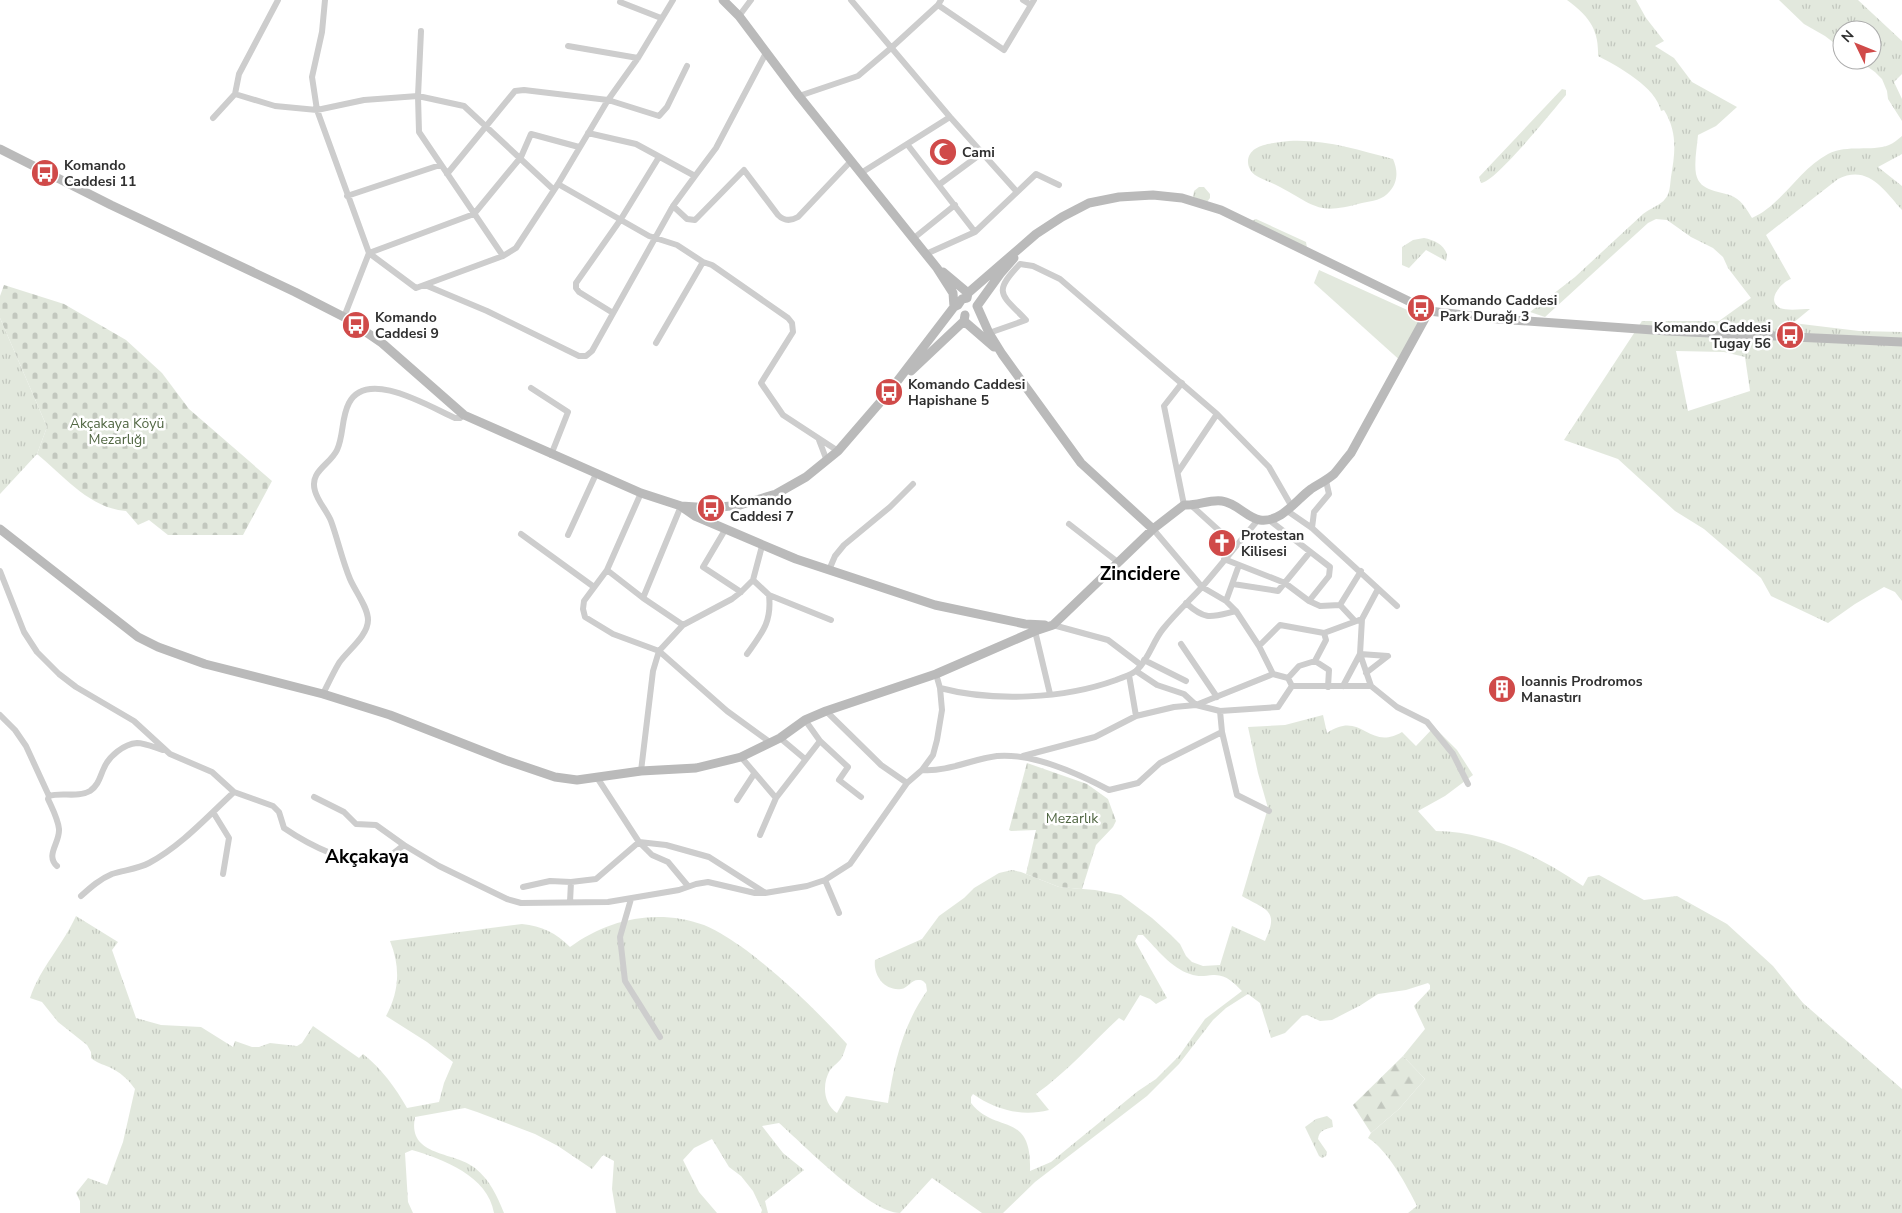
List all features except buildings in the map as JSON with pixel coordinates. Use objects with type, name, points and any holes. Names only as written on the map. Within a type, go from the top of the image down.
[{"type":"street","points":[[212,118],[235,94],[239,74],[278,0]]},
{"type":"street","points":[[325,0],[322,32],[312,77],[316,110],[369,253],[416,288],[503,256],[516,248],[673,0]]},
{"type":"street","points":[[723,0],[739,16],[851,161],[937,268],[953,293],[956,306],[964,318],[1002,354]]},
{"type":"street","points":[[739,16],[751,0]]},
{"type":"street","points":[[850,0],[1017,192]]},
{"type":"street","points":[[800,96],[858,76],[891,48],[939,2],[1004,50],[1032,3],[1022,0]]},
{"type":"street","points":[[620,2],[661,18]]},
{"type":"street","points":[[421,32],[418,132],[503,256]]},
{"type":"street","points":[[568,46],[638,58]]},
{"type":"street","points":[[425,285],[486,311],[579,356],[586,356],[592,351],[673,206],[716,148],[766,52]]},
{"type":"street","points":[[447,174],[488,126],[511,94],[520,90],[608,100],[659,116],[667,107],[688,66]]},
{"type":"street","points":[[235,94],[275,106],[316,110],[364,100],[418,96],[464,106],[556,187],[621,219],[654,238],[682,248],[703,262],[712,265],[792,323],[793,332],[761,383],[782,415],[838,451]]},
{"type":"street","points":[[861,173],[950,117]]},
{"type":"street","points":[[588,133],[636,144],[695,176]]},
{"type":"street","points":[[344,317],[369,253],[474,214],[520,157],[531,134],[579,147]]},
{"type":"street","points":[[907,144],[940,184],[975,232]]},
{"type":"street","points":[[0,149],[111,205],[344,317],[382,343],[464,415],[641,494],[682,506],[711,508],[740,504],[776,494],[806,477],[838,451],[889,392],[960,301],[1036,234],[1062,217],[1089,204],[1119,197],[1153,195],[1182,198],[1221,210],[1429,310],[1498,319],[1667,331],[1902,342]]},
{"type":"street","points":[[940,184],[982,153]]},
{"type":"street","points":[[613,314],[579,292],[576,286],[621,219],[659,157]]},
{"type":"street","points":[[673,206],[687,219],[695,220],[744,170],[778,215],[784,219],[791,220],[798,217],[851,161]]},
{"type":"street","points":[[347,196],[440,165]]},
{"type":"street","points":[[926,254],[975,232],[1036,174],[1059,185]]},
{"type":"street","points":[[914,238],[955,205]]},
{"type":"street","points":[[889,392],[972,312],[1000,274],[1036,234]]},
{"type":"street","points":[[656,342],[703,262]]},
{"type":"street","points":[[989,333],[1026,320],[1005,298],[1002,288],[1006,279],[1020,264],[1033,266],[1060,280],[1217,414],[1268,468],[1289,508],[1361,571],[1397,606]]},
{"type":"street","points":[[937,268],[968,295],[1002,354],[1081,463],[1154,529],[1202,587],[1226,601],[1236,611],[1259,646],[1273,674]]},
{"type":"street","points":[[0,528],[138,637],[158,647],[206,664],[323,694],[390,715],[505,760],[555,777],[577,780],[598,779],[641,771],[696,768],[741,757],[771,743],[806,720],[826,711],[936,674],[1053,625],[1154,529],[1188,505],[1223,501],[1236,506],[1258,520],[1269,520],[1289,508],[1311,489],[1326,481],[1350,452],[1429,310]]},
{"type":"street","points":[[1182,383],[1164,406],[1178,472],[1188,505],[1236,546]]},
{"type":"street","points":[[323,694],[340,662],[365,630],[368,621],[350,578],[331,521],[316,494],[314,485],[319,470],[338,449],[348,404],[359,392],[369,388],[379,388],[410,398],[455,418],[460,418],[464,415]]},
{"type":"street","points":[[531,388],[568,412],[551,455]]},
{"type":"street","points":[[1178,472],[1217,414]]},
{"type":"street","points":[[818,439],[827,461]]},
{"type":"street","points":[[568,535],[596,474]]},
{"type":"street","points":[[1312,528],[1314,512],[1329,494],[1326,481]]},
{"type":"street","points":[[829,570],[835,556],[844,545],[890,507],[912,484]]},
{"type":"street","points":[[641,494],[607,570],[584,601],[585,617],[613,634],[659,651],[727,711],[771,743]]},
{"type":"street","points":[[682,506],[695,516],[762,546],[935,605],[1025,624],[1053,625],[1108,640],[1140,665],[1156,684],[1184,694],[1196,705],[1220,711],[1278,707],[1292,686]]},
{"type":"street","points":[[643,598],[682,506]]},
{"type":"street","points":[[940,688],[958,693],[1010,696],[1050,694],[1098,686],[1129,675],[1140,665],[1162,630],[1202,587],[1258,520]]},
{"type":"street","points":[[1269,520],[1330,566],[1329,576],[1309,601]]},
{"type":"street","points":[[1069,524],[1119,563]]},
{"type":"street","points":[[725,530],[703,567],[741,592]]},
{"type":"street","points":[[521,534],[594,587]]},
{"type":"street","points":[[641,771],[653,671],[659,651],[683,624],[732,599],[753,580],[762,546]]},
{"type":"street","points":[[1233,584],[1278,591],[1310,552]]},
{"type":"street","points":[[1224,559],[1285,583],[1309,601],[1320,606],[1340,605],[1359,620]]},
{"type":"street","points":[[1226,601],[1239,565]]},
{"type":"street","points":[[607,570],[643,598],[683,624]]},
{"type":"street","points":[[0,571],[18,621],[37,652],[67,681],[134,721],[164,750],[175,757],[212,772],[234,792],[273,806],[279,812],[284,828],[302,840],[351,860],[380,861],[404,846]]},
{"type":"street","points":[[1340,605],[1361,571]]},
{"type":"street","points":[[753,580],[769,595],[831,620]]},
{"type":"street","points":[[1378,589],[1359,620],[1360,654],[1371,686],[1397,707],[1426,722],[1452,754],[1468,784]]},
{"type":"street","points":[[747,654],[768,622],[771,608],[769,595]]},
{"type":"street","points":[[1186,603],[1198,614],[1212,617],[1236,611]]},
{"type":"street","points":[[1259,646],[1280,624],[1324,633],[1359,620]]},
{"type":"street","points":[[1035,631],[1050,694]]},
{"type":"street","points":[[1288,678],[1299,666],[1316,661],[1326,640],[1324,633]]},
{"type":"street","points":[[1181,644],[1217,697]]},
{"type":"street","points":[[1360,654],[1388,656],[1366,673]]},
{"type":"street","points":[[1343,686],[1360,654]]},
{"type":"street","points":[[1316,661],[1328,670],[1328,688]]},
{"type":"street","points":[[1140,665],[1186,681]]},
{"type":"street","points":[[314,797],[344,812],[356,824],[376,825],[404,846],[438,866],[515,902],[608,902],[679,890],[708,882],[755,893],[807,886],[825,880],[853,859],[907,783],[922,770],[933,754],[942,710],[940,688],[936,674]]},
{"type":"street","points":[[922,770],[935,771],[997,756],[1023,756],[1095,737],[1136,716],[1174,707],[1196,705],[1273,674],[1288,678],[1292,686]]},
{"type":"street","points":[[1129,675],[1136,716]]},
{"type":"street","points":[[1292,686],[1328,688],[1371,686]]},
{"type":"street","points":[[826,711],[881,765],[907,783]]},
{"type":"street","points":[[1220,711],[1222,732],[1237,794],[1270,811]]},
{"type":"street","points":[[0,715],[19,735],[26,746],[48,796],[59,827],[57,844],[52,855],[52,861],[57,866]]},
{"type":"street","points":[[806,720],[820,741],[848,767],[839,780],[860,797]]},
{"type":"street","points":[[48,796],[83,794],[90,790],[96,785],[104,766],[112,756],[124,748],[137,743],[145,732]]},
{"type":"street","points":[[1023,756],[1084,777],[1109,790],[1138,783],[1160,763],[1222,732]]},
{"type":"street","points":[[780,738],[805,759]]},
{"type":"street","points":[[760,835],[776,798],[820,741]]},
{"type":"street","points":[[137,743],[164,750]]},
{"type":"street","points":[[741,757],[776,798]]},
{"type":"street","points":[[738,800],[754,774]]},
{"type":"street","points":[[598,779],[639,842],[652,855],[668,862],[688,886]]},
{"type":"street","points":[[81,896],[95,883],[112,874],[146,865],[162,856],[234,792]]},
{"type":"street","points":[[213,812],[229,838],[223,874]]},
{"type":"street","points":[[522,887],[550,881],[571,882],[596,879],[639,842],[666,845],[709,857],[765,893]]},
{"type":"street","points":[[825,880],[839,913]]},
{"type":"street","points":[[570,902],[571,882]]},
{"type":"street","points":[[631,899],[620,937],[625,981],[660,1036]]},
{"type":"green space","points":[[1567,0],[1636,0],[1646,18],[1664,41],[1655,46],[1674,58],[1692,82],[1737,107],[1716,126],[1698,135],[1695,160],[1696,174],[1698,180],[1706,188],[1737,199],[1745,206],[1752,218],[1772,205],[1808,169],[1828,154],[1843,149],[1882,147],[1891,144],[1902,136],[1902,154],[1878,167],[1902,186],[1902,210],[1875,181],[1867,177],[1849,175],[1838,179],[1766,235],[1791,279],[1776,292],[1774,301],[1776,305],[1787,309],[1810,309],[1793,323],[1859,331],[1902,332],[1902,601],[1895,592],[1884,587],[1828,623],[1771,596],[1761,578],[1704,529],[1675,511],[1618,459],[1564,440],[1642,321],[1719,321],[1751,298],[1728,268],[1723,257],[1713,248],[1691,237],[1667,220],[1656,219],[1648,223],[1545,317],[1530,312],[1575,277],[1643,214],[1663,201],[1668,195],[1674,160],[1672,127],[1664,110],[1661,111],[1658,102],[1644,86],[1598,56],[1597,38],[1591,23]],"holes":[[[1676,351],[1724,352],[1745,357],[1750,391],[1688,411]]]},
{"type":"green space","points":[[1779,0],[1858,0],[1879,20],[1832,20],[1832,41],[1804,24]]},
{"type":"green space","points":[[1882,22],[1902,41],[1902,74],[1894,82],[1902,99],[1902,121],[1888,99],[1882,79],[1872,70],[1882,70]]},
{"type":"green space","points":[[1562,89],[1566,90],[1566,95],[1538,129],[1511,159],[1488,180],[1481,183],[1479,177]]},
{"type":"green space","points":[[1289,141],[1328,143],[1393,159],[1396,167],[1395,184],[1387,194],[1373,201],[1347,207],[1318,207],[1258,177],[1250,169],[1248,162],[1252,151],[1263,145]]},
{"type":"green space","points":[[1199,187],[1204,187],[1210,194],[1207,202],[1193,197],[1194,191]]},
{"type":"green space","points":[[1256,219],[1306,242],[1307,248],[1252,221]]},
{"type":"green space","points":[[1424,238],[1441,245],[1447,254],[1446,261],[1426,250],[1409,268],[1402,265],[1402,247],[1413,240]]},
{"type":"green space","points":[[1319,270],[1425,318],[1403,363],[1314,283]]},
{"type":"green space","name":"Akçakaya Köyü Mezarlığı","points":[[4,285],[64,304],[126,340],[162,373],[189,409],[272,481],[243,535],[168,535],[149,520],[138,525],[126,511],[100,504],[78,490],[37,454],[47,427],[0,318],[0,296]]},
{"type":"green space","points":[[0,318],[47,427],[37,454],[0,494]]},
{"type":"green space","points":[[1323,715],[1327,733],[1339,727],[1349,726],[1357,727],[1381,737],[1390,737],[1402,732],[1416,746],[1434,727],[1457,750],[1473,775],[1445,796],[1418,811],[1436,831],[1456,832],[1495,841],[1549,865],[1583,886],[1588,877],[1599,875],[1644,900],[1677,896],[1727,924],[1773,966],[1803,1003],[1902,1089],[1902,1213],[1408,1213],[1417,1206],[1408,1189],[1383,1151],[1368,1138],[1371,1133],[1399,1109],[1425,1079],[1403,1056],[1425,1029],[1414,1006],[1430,989],[1428,983],[1406,990],[1378,994],[1332,1020],[1320,1021],[1307,1015],[1302,1016],[1285,1033],[1271,1038],[1260,1003],[1248,994],[1226,1008],[1213,1020],[1179,1064],[1147,1096],[1035,1182],[1003,1213],[982,1213],[932,1178],[900,1213],[887,1210],[872,1202],[837,1176],[779,1123],[762,1126],[783,1153],[804,1170],[765,1201],[768,1213],[761,1213],[762,1210],[753,1191],[741,1176],[729,1167],[712,1139],[694,1148],[683,1160],[699,1192],[717,1213],[616,1213],[612,1189],[614,1161],[603,1155],[592,1169],[558,1146],[535,1134],[465,1108],[415,1117],[414,1130],[418,1139],[425,1146],[475,1168],[485,1178],[499,1200],[504,1213],[494,1213],[490,1200],[474,1179],[450,1164],[412,1150],[405,1153],[408,1202],[413,1213],[80,1213],[80,1201],[76,1193],[88,1178],[107,1185],[123,1142],[135,1089],[127,1079],[113,1069],[91,1058],[91,1052],[87,1045],[58,1022],[42,1002],[30,998],[34,987],[76,916],[118,942],[112,950],[136,1018],[161,1025],[201,1027],[233,1047],[235,1041],[252,1047],[259,1047],[270,1043],[297,1046],[302,1043],[313,1026],[359,1058],[363,1054],[370,1060],[388,1079],[407,1108],[439,1102],[444,1083],[453,1062],[427,1042],[386,1016],[394,998],[397,980],[396,961],[390,941],[522,924],[536,926],[548,931],[570,947],[600,929],[634,919],[669,917],[686,920],[715,930],[746,950],[799,995],[847,1044],[841,1059],[827,1075],[825,1087],[829,1104],[837,1113],[846,1096],[888,1103],[893,1073],[901,1045],[912,1017],[927,991],[926,984],[920,980],[914,981],[901,989],[885,985],[876,971],[875,960],[922,939],[939,916],[964,898],[974,888],[999,873],[1012,870],[1059,887],[1095,890],[1121,895],[1171,935],[1180,944],[1186,956],[1192,962],[1203,966],[1220,965],[1232,926],[1265,941],[1271,917],[1259,905],[1242,896],[1268,808],[1248,727],[1285,725]],"holes":[[[1138,935],[1143,935],[1165,958],[1183,971],[1198,976],[1222,976],[1242,991],[1205,1019],[1179,1056],[1156,1079],[1138,1091],[1051,1162],[1030,1171],[1029,1152],[1025,1139],[1019,1131],[981,1113],[971,1103],[971,1097],[973,1094],[982,1100],[1010,1111],[1029,1113],[1049,1110],[1036,1094],[1069,1067],[1119,1018],[1124,1021],[1140,995],[1156,1004],[1167,998],[1135,941]]]},
{"type":"green space","name":"Mezarlık","points":[[1027,763],[1087,784],[1108,799],[1116,821],[1113,827],[1096,845],[1082,889],[1059,887],[1026,874],[1036,830],[1009,830]]},
{"type":"green space","points":[[1403,1056],[1425,1079],[1399,1109],[1371,1133],[1353,1105]]},
{"type":"green space","points":[[1327,1116],[1332,1120],[1333,1127],[1323,1130],[1319,1136],[1318,1139],[1327,1152],[1326,1156],[1322,1158],[1319,1156],[1305,1127],[1316,1119]]},
{"type":"place","name":"Cami","points":[[943,152]]},
{"type":"place","name":"Komando Caddesi 11","points":[[45,173]]},
{"type":"place","name":"Komando Caddesi Park Durağı 3","points":[[1421,308]]},
{"type":"place","name":"Komando Caddesi 9","points":[[356,325]]},
{"type":"place","name":"Komando Caddesi Tugay 56","points":[[1790,335]]},
{"type":"place","name":"Komando Caddesi Hapishane 5","points":[[889,392]]},
{"type":"place","name":"Komando Caddesi 7","points":[[711,508]]},
{"type":"place","name":"Protestan Kilisesi","points":[[1222,543]]},
{"type":"place","name":"Ioannis Prodromos Manastırı","points":[[1502,689]]},
{"type":"district","name":"Zincidere","points":[[1140,573]]},
{"type":"district","name":"Akçakaya","points":[[367,856]]}]
